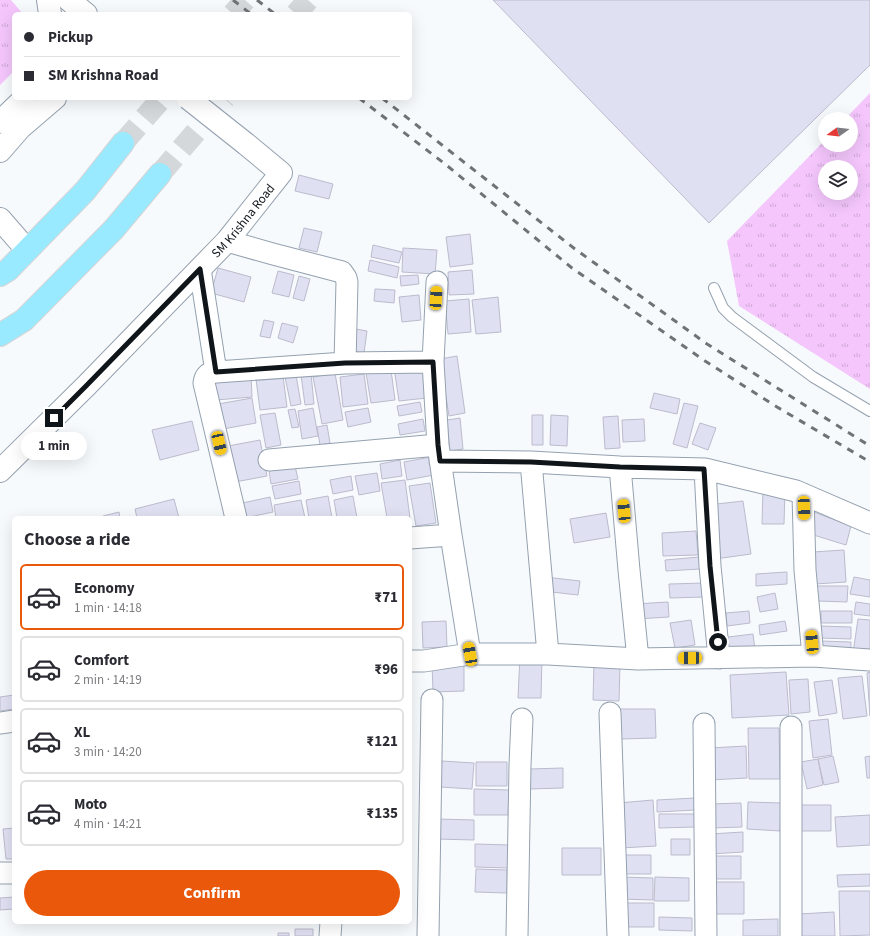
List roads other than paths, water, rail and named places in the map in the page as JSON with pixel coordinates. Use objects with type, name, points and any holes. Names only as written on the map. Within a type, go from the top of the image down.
[{"type":"highway","points":[[0,275],[8,270],[85,191],[123,143]]},
{"type":"highway","points":[[0,335],[24,320],[114,229],[160,174]]},
{"type":"street","points":[[48,0],[50,12]]},
{"type":"street","points":[[69,0],[84,12]]},
{"type":"street","points":[[0,122],[23,100]]},
{"type":"street","points":[[0,151],[20,128],[53,100]]},
{"type":"street","name":"SM Krishna Road","points":[[0,471],[86,386],[227,241],[281,173],[191,100]]},
{"type":"street","points":[[0,219],[27,250]]},
{"type":"street","points":[[227,241],[342,272],[348,282],[345,363]]},
{"type":"street","points":[[200,269],[216,372]]},
{"type":"street","points":[[437,282],[433,362],[439,453],[470,654]]},
{"type":"street","points":[[236,516],[204,383],[204,378],[206,375],[216,372],[345,363],[433,362]]},
{"type":"street","points":[[269,460],[439,453],[531,462],[620,467],[704,469],[796,491],[870,523]]},
{"type":"street","points":[[531,462],[548,654]]},
{"type":"street","points":[[620,467],[638,659]]},
{"type":"street","points":[[704,469],[710,566],[719,658]]},
{"type":"street","points":[[803,494],[805,570],[813,656]]},
{"type":"street","points":[[412,538],[451,535]]},
{"type":"street","points":[[412,661],[424,661],[470,654],[548,654],[638,659],[813,656],[870,660]]},
{"type":"street","points":[[428,936],[432,700]]},
{"type":"street","points":[[610,714],[618,936]]},
{"type":"street","points":[[517,936],[522,719]]},
{"type":"street","points":[[0,723],[12,721]]},
{"type":"street","points":[[704,724],[706,936]]},
{"type":"street","points":[[791,727],[791,936]]},
{"type":"street","points":[[0,873],[12,873]]},
{"type":"street","points":[[330,936],[331,924]]},
{"type":"lane","points":[[714,288],[723,308],[732,317],[813,377],[870,411]]},
{"type":"tunnel","points":[[235,12],[245,0]]},
{"type":"tunnel","points":[[298,12],[308,0]]},
{"type":"tunnel","points":[[123,143],[160,100]]},
{"type":"tunnel","points":[[160,174],[223,100]]},
{"type":"railway","points":[[233,0],[248,12]]},
{"type":"railway","points":[[257,0],[272,12]]},
{"type":"railway","points":[[362,100],[445,164],[572,268],[705,361],[777,407],[870,462]]},
{"type":"railway","points":[[385,100],[575,249],[707,344],[870,446]]}]
